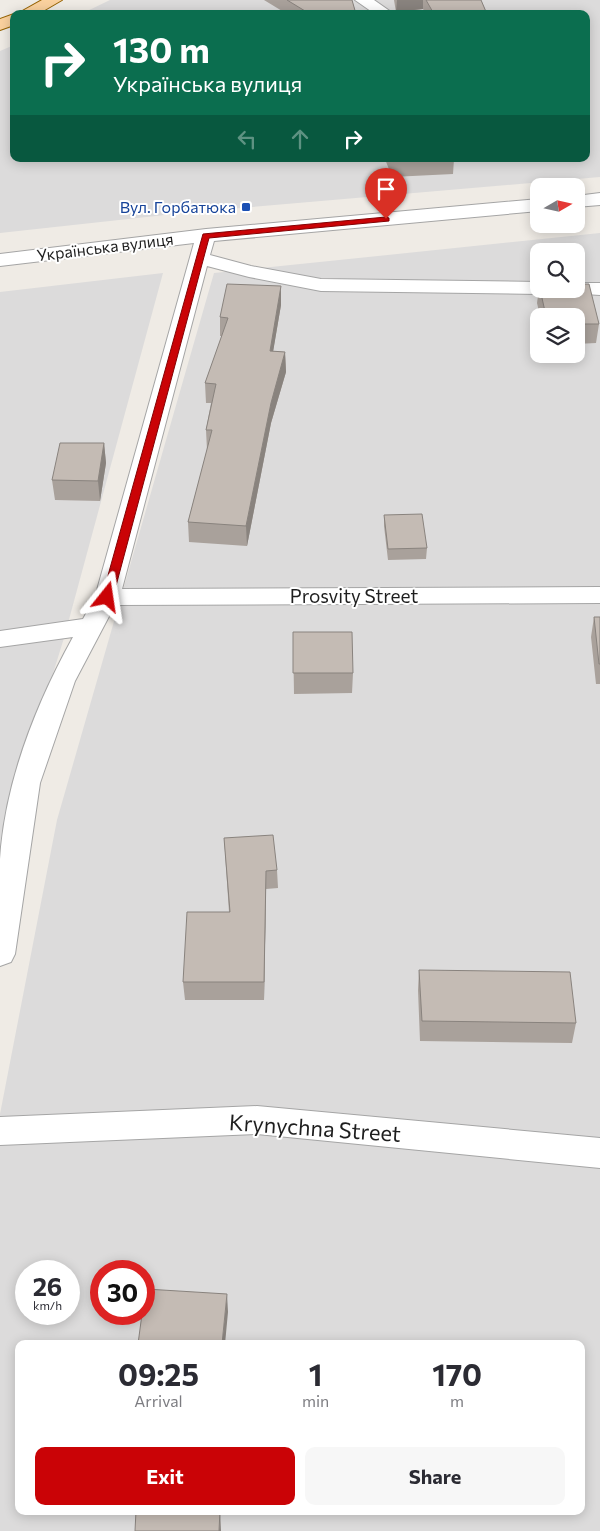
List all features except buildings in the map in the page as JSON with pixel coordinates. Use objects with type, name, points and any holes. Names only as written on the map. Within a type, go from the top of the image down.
[{"type":"main road","points":[[33,10],[54,0]]},
{"type":"street","points":[[363,0],[379,10]]},
{"type":"street","points":[[585,201],[600,199]]},
{"type":"street","name":"Українська вулиця","points":[[0,260],[206,236],[530,206]]},
{"type":"street","points":[[0,954],[26,783],[62,681],[107,597],[206,236]]},
{"type":"street","name":"Українська вулиця","points":[[200,258],[249,271],[321,285],[530,288]]},
{"type":"street","points":[[585,289],[600,289]]},
{"type":"street","name":"Prosvity Street","points":[[107,597],[600,595]]},
{"type":"street","points":[[0,639],[90,626]]},
{"type":"street","name":"Krynychna Street","points":[[0,1131],[257,1120],[600,1153]]},
{"type":"shaded area","points":[[110,0],[600,0],[600,177],[530,178],[530,183],[183,213],[0,233],[0,51],[10,47],[10,162],[590,162],[590,10],[89,10]]},
{"type":"shaded area","points":[[600,233],[600,1531],[0,1531],[0,1114],[57,820],[214,273]]},
{"type":"shaded area","points":[[163,273],[64,638],[14,799],[0,867],[0,292]]},
{"type":"place","name":"Вул. Горбатюка","points":[[246,207]]},
{"type":"route","points":[[107,597],[206,236],[386,219]]}]
